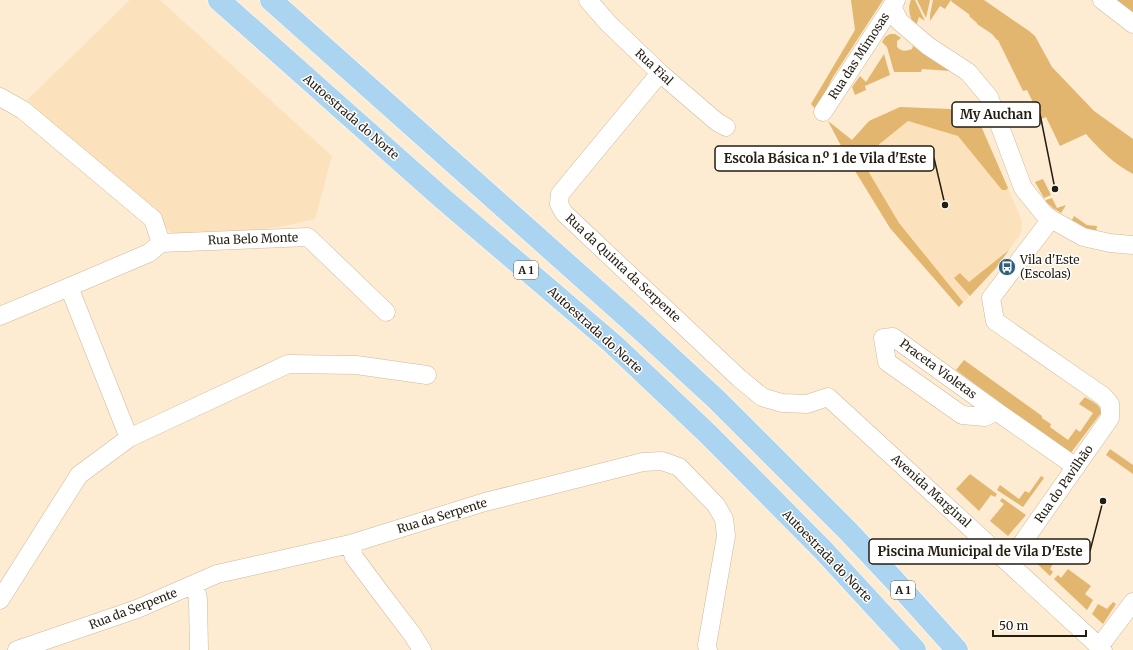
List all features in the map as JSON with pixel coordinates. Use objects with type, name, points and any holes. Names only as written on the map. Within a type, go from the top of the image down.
[{"type":"highway","name":"Autoestrada do Norte","points":[[219,0],[442,198],[613,344],[708,434],[823,550],[915,650]]},
{"type":"highway","name":"A 1","points":[[271,0],[639,328],[717,400],[848,531],[957,650]]},
{"type":"street","name":"Rua Fial","points":[[588,0],[608,24],[660,73],[717,122],[726,127]]},
{"type":"street","points":[[1102,0],[1133,24]]},
{"type":"street","points":[[894,3],[899,21],[928,46],[968,72],[989,96],[1023,188],[1044,214],[1083,237],[1110,243],[1133,245]]},
{"type":"street","name":"Rua das Mimosas","points":[[823,112],[894,3]]},
{"type":"street","name":"Rua da Quinta da Serpente","points":[[660,73],[560,194],[559,204],[564,213],[740,378],[762,396],[782,403],[807,404],[828,397]]},
{"type":"street","points":[[0,97],[23,110],[153,219],[161,243],[149,252],[69,288],[0,316]]},
{"type":"street","name":"Rua do Pavilhão","points":[[1009,562],[1110,418],[1110,404],[1103,396],[995,321],[991,298],[1051,219]]},
{"type":"street","name":"Rua Belo Monte","points":[[161,243],[308,237],[386,312]]},
{"type":"street","points":[[69,288],[129,438]]},
{"type":"street","name":"Praceta Violetas","points":[[996,411],[985,417],[962,415],[887,362],[884,338],[893,337],[1076,467]]},
{"type":"street","points":[[0,600],[79,475],[129,438],[288,364],[356,365],[427,375]]},
{"type":"street","name":"Avenida Marginal","points":[[828,397],[1101,648]]},
{"type":"street","name":"Rua da Serpente","points":[[17,650],[137,609],[217,574],[350,544],[486,502],[643,462],[662,461],[679,467],[716,505],[724,519],[726,536],[707,645],[708,650]]},
{"type":"street","points":[[350,544],[354,557],[412,634],[422,650]]},
{"type":"street","points":[[195,584],[198,600],[198,650]]},
{"type":"street","points":[[1101,648],[1133,602]]},
{"type":"shaded area","points":[[130,0],[160,0],[332,156],[315,219],[285,226],[181,242],[27,100]]},
{"type":"shaded area","points":[[851,0],[883,0],[833,77],[816,110],[811,104],[855,30]]},
{"type":"shaded area","points":[[911,0],[915,0],[925,21],[919,17],[916,26],[910,14],[909,7]]},
{"type":"shaded area","points":[[917,0],[930,0],[926,18]]},
{"type":"shaded area","points":[[933,0],[951,0],[945,9],[940,6],[930,21],[930,15]]},
{"type":"shaded area","points":[[951,0],[984,0],[1035,36],[1052,67],[1094,111],[1133,139],[1133,174],[1108,156],[1086,134],[1060,146],[1046,117],[1041,119],[1027,90],[1023,91],[998,40],[977,24],[969,16],[970,15]]},
{"type":"shaded area","points":[[1117,0],[1133,0],[1133,15]]},
{"type":"shaded area","points":[[890,34],[895,34],[901,38],[897,41],[897,47],[901,50],[910,50],[913,46],[950,71],[922,69],[921,72],[894,72],[887,47],[882,42],[885,37]]},
{"type":"shaded area","points":[[884,54],[890,75],[865,86],[866,90],[855,95],[852,87],[860,76],[866,82]]},
{"type":"shaded area","points":[[971,103],[1022,221],[1021,233],[996,268],[959,307],[890,228],[849,161],[901,111],[959,122]]},
{"type":"shaded area","points":[[971,103],[1008,188],[1006,190],[1002,190],[958,136],[908,121],[861,159],[899,223],[963,302],[959,307],[890,228],[849,161],[828,121],[852,140],[869,121],[900,107],[950,109],[961,118]]},
{"type":"shaded area","points":[[1043,179],[1051,195],[1044,198],[1035,182]]},
{"type":"shaded area","points":[[1052,198],[1057,208],[1066,205],[1061,213],[1046,202],[1046,200]]},
{"type":"shaded area","points":[[1074,216],[1087,225],[1097,226],[1096,232],[1085,228],[1072,220]]},
{"type":"shaded area","points":[[1009,250],[996,268],[970,296],[954,278],[960,273],[969,282]]},
{"type":"shaded area","points":[[964,360],[1042,416],[1042,418],[1051,424],[1050,427],[1068,440],[1076,429],[1080,432],[1093,413],[1079,404],[1085,397],[1098,405],[1101,413],[1070,454],[956,370]]},
{"type":"shaded area","points":[[1110,449],[1133,465],[1133,474],[1106,455]]},
{"type":"shaded area","points":[[970,474],[997,494],[995,497],[991,495],[979,511],[956,489]]},
{"type":"shaded area","points":[[1041,476],[1044,478],[1023,507],[997,490],[1000,485],[1019,499],[1025,491],[1029,493]]},
{"type":"shaded area","points":[[1002,498],[1026,515],[1008,536],[990,521],[1004,504],[1000,501]]},
{"type":"shaded area","points":[[1033,545],[1055,560],[1050,569],[1053,572],[1050,576],[1027,554]]},
{"type":"shaded area","points":[[1068,569],[1091,586],[1085,594],[1093,600],[1087,610],[1054,579],[1058,575],[1061,578]]},
{"type":"shaded area","points":[[1113,602],[1116,604],[1103,624],[1092,614],[1098,604],[1107,609]]},
{"type":"place","name":"My Auchan","points":[[1055,189]]},
{"type":"place","name":"Escola Básica n.º 1 de Vila d'Este","points":[[945,205]]},
{"type":"place","name":"Vila d'Este (Escolas)","points":[[1007,267]]},
{"type":"place","name":"Piscina Municipal de Vila D'Este","points":[[1103,501]]}]
